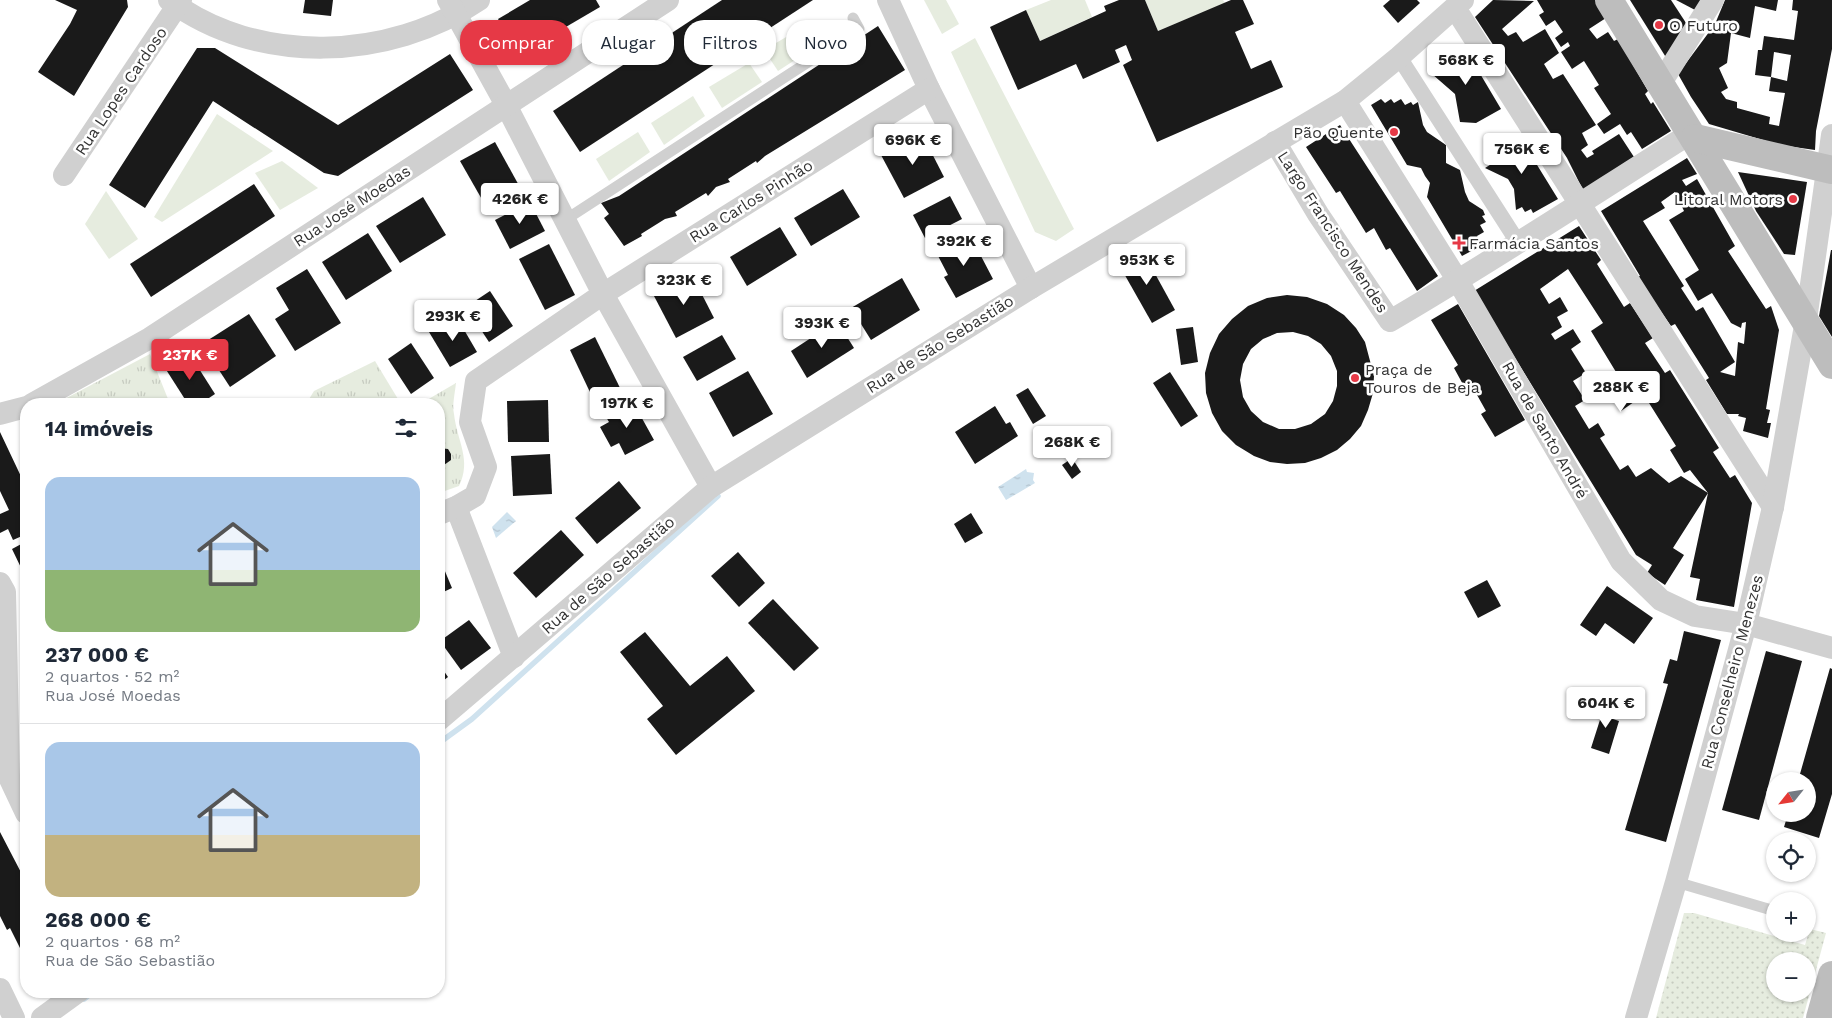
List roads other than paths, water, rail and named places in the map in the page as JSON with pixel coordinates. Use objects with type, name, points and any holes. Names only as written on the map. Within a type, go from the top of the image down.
[{"type":"main road","points":[[1609,0],[1832,365]]},
{"type":"main road","points":[[1693,135],[1829,169]]},
{"type":"main road","points":[[1820,1018],[1832,975]]},
{"type":"street","points":[[175,2],[221,28],[268,42],[317,48],[366,45],[414,34],[452,8],[479,0]]},
{"type":"street","name":"Rua José Moedas","points":[[45,398],[150,338],[668,0]]},
{"type":"street","points":[[888,0],[929,89],[1031,288]]},
{"type":"street","points":[[1660,83],[1713,0]]},
{"type":"street","name":"Rua Lopes Cardoso","points":[[64,175],[175,2]]},
{"type":"street","points":[[1459,4],[1579,203],[1773,507]]},
{"type":"street","name":"Rua de São Sebastião","points":[[445,715],[711,486],[1031,288],[1345,100],[1399,57],[1459,4]]},
{"type":"street","points":[[452,8],[506,105],[603,294],[711,486]]},
{"type":"street","points":[[1399,57],[1519,244]]},
{"type":"street","name":"Rua Carlos Pinhão","points":[[514,657],[447,510],[475,496],[486,467],[470,422],[476,380],[603,294],[929,89]]},
{"type":"street","name":"Rua de Santo André","points":[[1345,100],[1458,281],[1621,561],[1661,600],[1695,616],[1746,624],[1832,648]]},
{"type":"street","points":[[1458,281],[1519,244],[1579,203],[1693,135]]},
{"type":"street","name":"Rua Conselheiro Menezes","points":[[1636,1018],[1676,882],[1746,624],[1773,507],[1806,320],[1829,169],[1832,135]]},
{"type":"street","name":"Largo Francisco Mendes","points":[[1275,142],[1318,214],[1390,321],[1458,281]]},
{"type":"street","name":"Rua José Moedas","points":[[0,414],[20,410]]},
{"type":"street","points":[[0,583],[5,592],[12,775],[20,797]]},
{"type":"street","points":[[0,989],[14,1018]]},
{"type":"street","points":[[42,1018],[69,998]]},
{"type":"lane","points":[[565,220],[860,29],[853,18]]},
{"type":"lane","points":[[1676,882],[1766,908]]},
{"type":"water","points":[[1026,469],[1027,472],[1034,473],[1033,480],[1035,483],[1006,500],[998,487]]},
{"type":"water","points":[[507,512],[516,521],[496,538],[492,527]]},
{"type":"waterway","points":[[445,739],[472,719],[718,496]]},
{"type":"place","name":"O Futuro","points":[[1659,25]]},
{"type":"place","name":"Pão Quente","points":[[1394,132]]},
{"type":"place","name":"Litoral Motors","points":[[1793,199]]},
{"type":"place","name":"Farmácia Santos","points":[[1459,243]]},
{"type":"place","name":"Praça de Touros de Beja","points":[[1355,378]]}]
